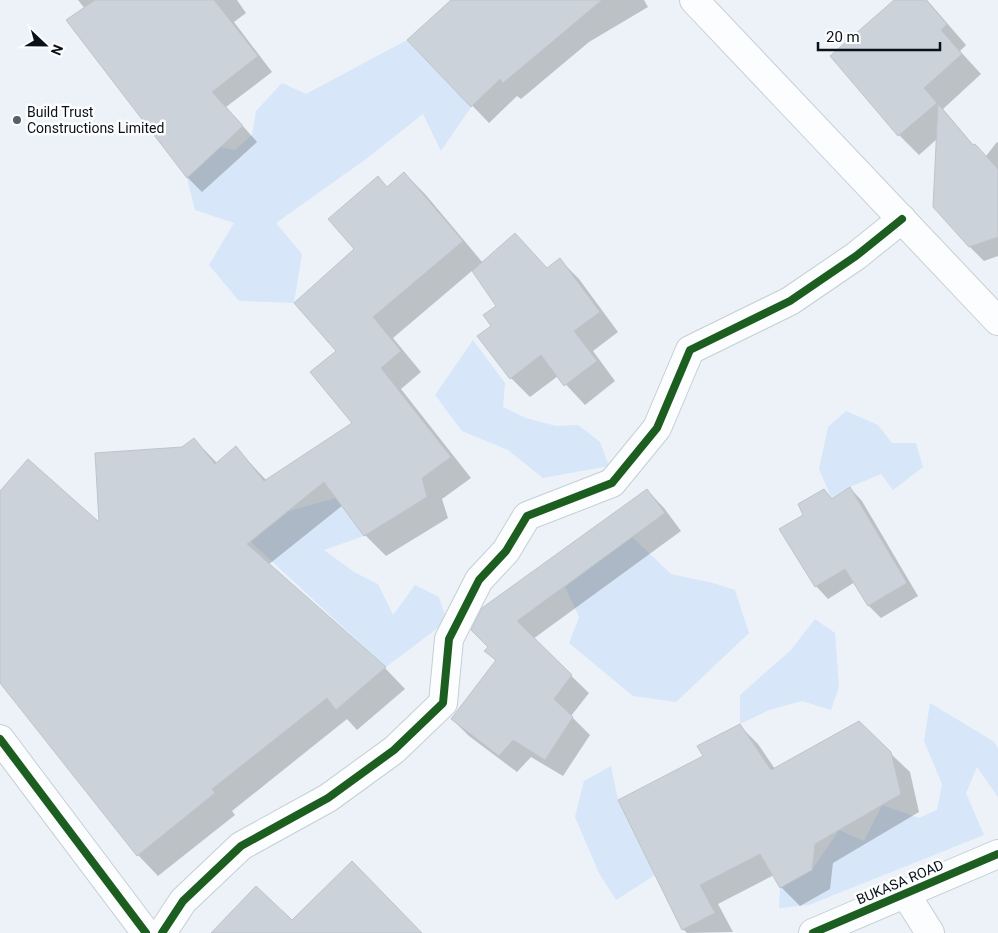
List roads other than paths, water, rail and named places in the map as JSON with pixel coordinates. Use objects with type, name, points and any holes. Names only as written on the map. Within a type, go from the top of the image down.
[{"type":"street","points":[[694,0],[998,321]]},
{"type":"street","points":[[162,933],[183,901],[241,846],[328,798],[394,750],[443,703],[449,639],[479,580],[506,550],[528,516],[612,483],[657,428],[690,350],[790,301],[856,256],[902,219]]},
{"type":"street","points":[[0,739],[146,933]]},
{"type":"street","name":"BUKASA ROAD","points":[[813,933],[998,854]]},
{"type":"street","points":[[905,894],[930,933]]},
{"type":"place","name":"Build Trust Constructions Limited","points":[[17,120]]}]
